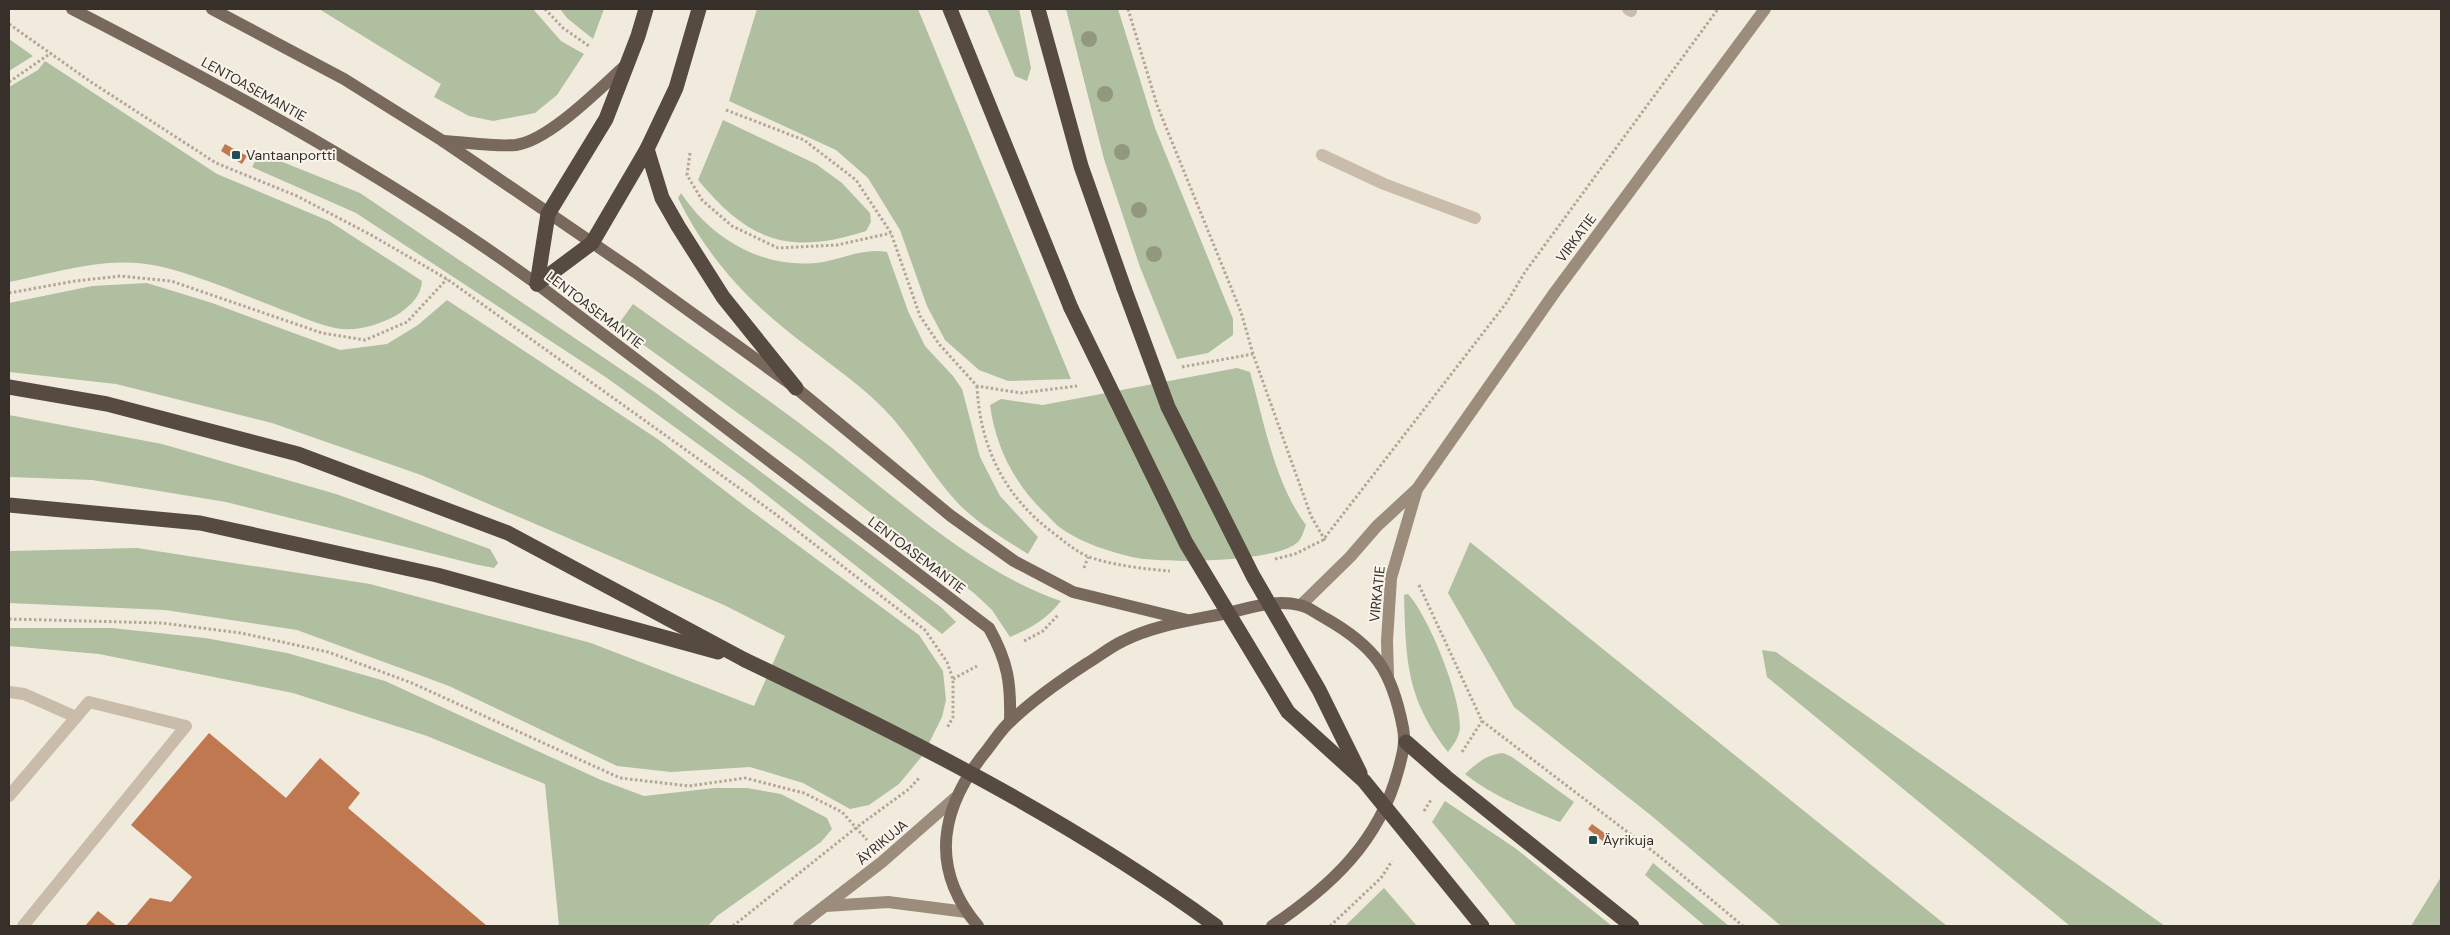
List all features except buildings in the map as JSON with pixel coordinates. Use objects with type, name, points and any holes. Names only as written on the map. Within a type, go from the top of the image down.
[{"type":"highway","points":[[537,284],[548,214],[606,119],[638,36],[646,9]]},
{"type":"highway","points":[[537,284],[592,243],[646,149],[676,88],[699,9]]},
{"type":"highway","points":[[950,9],[1071,308],[1186,543],[1288,712],[1364,781],[1482,926]]},
{"type":"highway","points":[[1038,9],[1081,166],[1168,407],[1254,576],[1319,690],[1364,781]]},
{"type":"highway","points":[[646,149],[662,198],[678,226],[723,297],[796,388]]},
{"type":"highway","points":[[9,387],[107,404],[298,454],[508,534],[745,660],[887,728],[1026,803],[1185,903],[1216,926]]},
{"type":"highway","points":[[9,505],[200,523],[437,576],[745,660]]},
{"type":"highway","points":[[1406,742],[1446,777],[1632,926]]},
{"type":"main road","name":"LENTOASEMANTIE","points":[[72,9],[262,108],[478,241],[537,284],[989,628],[1002,652],[1011,690],[1010,721]]},
{"type":"main road","points":[[212,9],[344,79],[443,141],[592,243],[796,388],[951,516],[1014,561],[1073,592],[1187,620]]},
{"type":"main road","points":[[443,141],[516,145],[538,138],[582,105],[626,65]]},
{"type":"main road","points":[[978,926],[966,912],[947,869],[946,830],[955,798],[970,770],[1010,721],[1064,679],[1124,640],[1187,620],[1276,603],[1301,605],[1341,628],[1367,648],[1388,675],[1399,706],[1406,742],[1381,819],[1361,847],[1304,904],[1272,926]]},
{"type":"street","name":"VIRKATIE","points":[[1301,605],[1350,557],[1377,526],[1417,489],[1555,292],[1765,9]]},
{"type":"street","name":"VIRKATIE","points":[[1388,675],[1391,578],[1417,489]]},
{"type":"street","name":"ÄYRIKUJA","points":[[799,926],[882,862],[955,798]]},
{"type":"street","points":[[826,906],[888,902],[966,912]]},
{"type":"lane","points":[[1322,155],[1384,184],[1476,218]]},
{"type":"lane","points":[[9,692],[24,694],[76,717]]},
{"type":"lane","points":[[9,796],[88,702],[186,726],[23,926]]},
{"type":"path","points":[[545,9],[563,28],[588,46]]},
{"type":"path","points":[[1128,9],[1157,105],[1241,312],[1253,354],[1311,516],[1323,540],[1350,557]]},
{"type":"path","points":[[1267,561],[1296,554],[1323,540],[1507,302],[1525,272],[1718,9]]},
{"type":"path","points":[[9,24],[42,48],[216,163],[297,196],[371,235],[447,279],[774,513],[925,630],[948,662],[953,680],[953,717],[945,734]]},
{"type":"path","points":[[9,82],[50,53]]},
{"type":"path","points":[[726,110],[804,140],[856,180],[891,233],[920,316],[939,344],[977,386],[1021,393],[1087,385]]},
{"type":"path","points":[[690,153],[687,175],[702,200],[732,226],[778,248],[837,245],[891,233]]},
{"type":"path","points":[[9,292],[75,280],[121,276],[171,281],[322,333],[365,340],[407,322],[447,279]]},
{"type":"path","points":[[1172,369],[1253,354]]},
{"type":"path","points":[[977,386],[978,411],[983,434],[1001,479],[1030,515],[1088,557],[1175,571]]},
{"type":"path","points":[[953,680],[1043,631],[1063,610],[1088,557]]},
{"type":"path","points":[[1391,578],[1419,584],[1482,721],[1643,843],[1743,926]]},
{"type":"path","points":[[9,619],[162,623],[241,633],[328,652],[412,683],[620,778],[689,786],[745,778],[804,793],[842,812],[857,827]]},
{"type":"path","points":[[733,926],[857,827],[909,789],[922,775]]},
{"type":"green space","points":[[319,9],[533,9],[561,41],[584,54],[557,95],[535,113],[493,121],[469,116],[434,97],[441,84]]},
{"type":"green space","points":[[560,9],[604,9],[593,39],[567,18]]},
{"type":"green space","points":[[757,9],[918,9],[1071,379],[1008,381],[979,370],[945,340],[927,306],[900,230],[868,178],[836,150],[729,101]]},
{"type":"green space","points":[[987,9],[1019,9],[1031,68],[1027,81],[1015,76]]},
{"type":"green space","points":[[1066,9],[1118,9],[1155,128],[1233,319],[1233,335],[1208,353],[1177,359],[1140,267],[1104,159]]},
{"type":"green space","points":[[9,39],[33,56],[9,71]]},
{"type":"green space","points":[[45,61],[217,174],[329,221],[422,281],[418,295],[404,310],[387,320],[372,326],[342,329],[314,322],[190,275],[139,263],[120,262],[83,266],[9,282],[9,87],[38,70]]},
{"type":"green space","points":[[723,120],[816,164],[842,183],[870,213],[871,222],[866,231],[814,242],[792,242],[772,238],[753,230],[735,217],[698,180]]},
{"type":"green space","points":[[260,153],[360,193],[656,393],[942,608],[956,622],[942,634],[749,481],[607,378],[356,213],[252,167]]},
{"type":"green space","points":[[681,193],[708,225],[725,238],[761,257],[781,262],[802,264],[823,262],[863,252],[887,252],[908,311],[925,346],[953,376],[962,389],[980,457],[1000,496],[1038,537],[1028,554],[990,530],[963,508],[946,489],[893,419],[872,397],[797,339],[738,286],[699,235],[678,198]]},
{"type":"green space","points":[[147,283],[212,303],[340,350],[387,344],[418,325],[447,300],[659,440],[919,635],[943,671],[946,700],[942,717],[923,755],[899,784],[869,805],[850,809],[803,783],[750,767],[671,772],[617,766],[449,686],[297,630],[165,610],[9,603],[9,551],[137,548],[370,584],[591,643],[754,706],[785,636],[724,605],[421,475],[272,423],[116,384],[9,372],[9,303],[92,286]]},
{"type":"green space","points":[[633,304],[783,411],[970,555],[1030,589],[1061,601],[1038,622],[1010,637],[992,610],[975,594],[800,458],[634,338],[620,322]]},
{"type":"green space","points":[[1237,368],[1250,372],[1278,472],[1295,509],[1306,525],[1298,542],[1286,549],[1244,558],[1168,561],[1132,557],[1097,547],[1065,531],[1034,502],[1008,464],[997,436],[990,405],[1001,399],[1043,405]]},
{"type":"green space","points":[[9,415],[162,444],[336,494],[490,549],[498,563],[494,568],[474,564],[226,502],[92,480],[9,477]]},
{"type":"green space","points":[[1470,542],[1947,926],[1781,926],[1653,817],[1514,707],[1448,593]]},
{"type":"green space","points":[[1408,594],[1434,638],[1450,678],[1455,697],[1460,728],[1454,744],[1448,752],[1424,714],[1411,678],[1406,639],[1404,595]]},
{"type":"green space","points":[[9,628],[112,628],[205,638],[287,653],[385,681],[601,780],[644,796],[715,788],[747,788],[781,794],[827,818],[832,829],[821,842],[717,916],[708,926],[559,926],[545,784],[427,736],[293,693],[99,654],[9,646]]},
{"type":"green space","points":[[1762,650],[1776,652],[2165,926],[2070,926],[1767,677]]},
{"type":"green space","points":[[1503,753],[1512,757],[1574,802],[1560,822],[1499,796],[1465,774],[1482,760]]},
{"type":"green space","points":[[1445,801],[1515,848],[1612,926],[1517,926],[1432,822]]},
{"type":"green space","points":[[1653,863],[1729,926],[1705,926],[1645,875]]},
{"type":"green space","points":[[2441,877],[2441,926],[2411,926]]},
{"type":"green space","points":[[1384,888],[1417,926],[1345,926]]},
{"type":"place","name":"Vantaanportti","points":[[236,155]]},
{"type":"place","name":"Äyrikuja","points":[[1593,840]]}]
